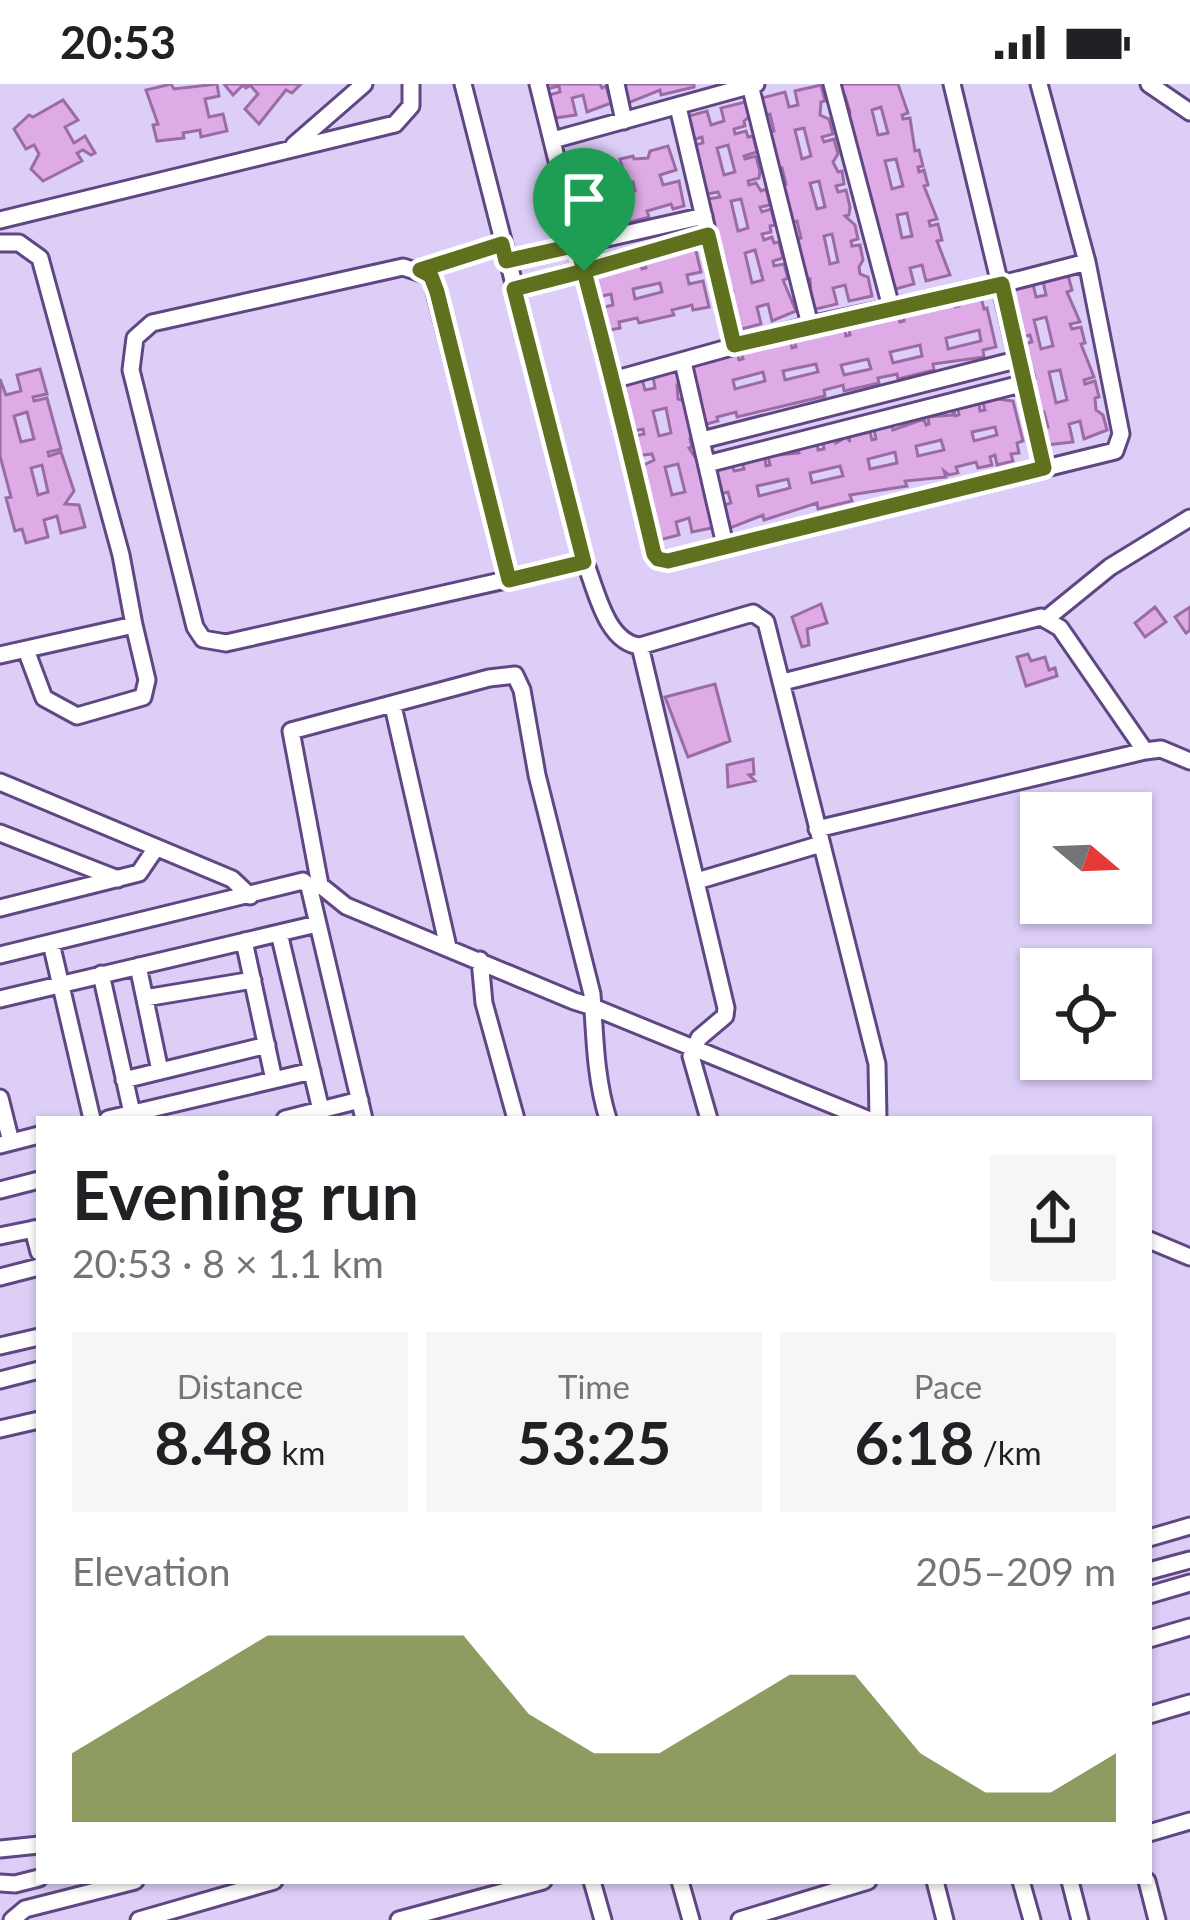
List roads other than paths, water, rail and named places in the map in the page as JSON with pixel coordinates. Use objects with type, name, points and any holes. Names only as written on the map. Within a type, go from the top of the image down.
[{"type":"street","points":[[290,149],[364,84]]},
{"type":"street","points":[[0,220],[395,124],[411,106],[410,84]]},
{"type":"street","points":[[463,84],[584,562],[615,633],[626,644],[640,646],[758,614],[766,622],[877,1064],[878,1116]]},
{"type":"street","points":[[538,84],[658,559],[668,561],[1115,452],[1120,443],[1087,262],[1039,84]]},
{"type":"street","points":[[616,84],[624,121]]},
{"type":"street","points":[[832,84],[891,307]]},
{"type":"street","points":[[952,84],[1044,468]]},
{"type":"street","points":[[1150,84],[1190,112]]},
{"type":"street","points":[[553,140],[753,85],[810,325]]},
{"type":"street","points":[[678,107],[734,345]]},
{"type":"street","points":[[420,270],[504,252],[577,245],[704,216]]},
{"type":"street","points":[[514,289],[708,235]]},
{"type":"street","points":[[0,243],[19,243],[40,258],[121,555],[147,680],[143,697],[77,716],[44,698],[26,650]]},
{"type":"street","points":[[613,380],[810,325],[1087,262]]},
{"type":"street","points":[[509,580],[431,276],[403,267],[152,323],[135,338],[130,370],[195,627],[203,639],[226,643],[509,580],[584,562]]},
{"type":"street","points":[[702,440],[1020,359]]},
{"type":"street","points":[[683,362],[725,544]]},
{"type":"street","points":[[707,464],[1025,383]]},
{"type":"street","points":[[783,682],[1046,619],[1111,567],[1190,518]]},
{"type":"street","points":[[1046,619],[1060,628],[1145,751]]},
{"type":"street","points":[[0,656],[134,626]]},
{"type":"street","points":[[640,646],[726,1007],[725,1016],[693,1048],[691,1056],[708,1116]]},
{"type":"street","points":[[607,1116],[593,1045],[593,1007],[519,680],[508,674],[291,731],[320,885],[346,906],[480,960],[593,1007],[860,1116]]},
{"type":"street","points":[[393,706],[448,947]]},
{"type":"street","points":[[697,881],[819,836],[1145,751],[1161,749],[1190,760]]},
{"type":"street","points":[[0,782],[239,883],[250,896]]},
{"type":"street","points":[[0,832],[118,879]]},
{"type":"street","points":[[0,908],[139,873],[156,848]]},
{"type":"street","points":[[0,955],[303,881],[309,886],[363,1116]]},
{"type":"street","points":[[0,1000],[317,924]]},
{"type":"street","points":[[279,933],[321,1110]]},
{"type":"street","points":[[244,941],[274,1080]]},
{"type":"street","points":[[51,943],[91,1116]]},
{"type":"street","points":[[480,960],[484,1003],[515,1116]]},
{"type":"street","points":[[138,966],[160,1071]]},
{"type":"street","points":[[101,974],[132,1113]]},
{"type":"street","points":[[145,998],[253,980]]},
{"type":"street","points":[[124,1080],[267,1046]]},
{"type":"street","points":[[120,1116],[312,1071]]},
{"type":"street","points":[[297,1116],[360,1100]]},
{"type":"street","points":[[1,1105],[6,1143],[36,1137]]},
{"type":"street","points":[[0,1190],[36,1181]]},
{"type":"street","points":[[0,1236],[36,1228]]},
{"type":"street","points":[[1152,1241],[1190,1258]]},
{"type":"street","points":[[0,1277],[36,1268]]},
{"type":"street","points":[[0,1346],[36,1338]]},
{"type":"street","points":[[0,1380],[36,1371]]},
{"type":"street","points":[[0,1429],[36,1421]]},
{"type":"street","points":[[1152,1537],[1190,1526]]},
{"type":"street","points":[[1152,1570],[1190,1560]]},
{"type":"street","points":[[1152,1594],[1190,1583]]},
{"type":"street","points":[[1152,1638],[1190,1628]]},
{"type":"street","points":[[1152,1714],[1190,1703]]},
{"type":"street","points":[[1152,1832],[1190,1821]]},
{"type":"street","points":[[0,1849],[36,1845]]},
{"type":"street","points":[[0,1883],[36,1879]]},
{"type":"street","points":[[12,1920],[26,1909],[123,1884]]},
{"type":"street","points":[[139,1920],[264,1884]]},
{"type":"street","points":[[399,1920],[532,1884]]},
{"type":"street","points":[[593,1884],[603,1920]]},
{"type":"street","points":[[681,1884],[691,1920]]},
{"type":"street","points":[[740,1920],[787,1914],[861,1884]]},
{"type":"street","points":[[936,1884],[945,1920]]},
{"type":"street","points":[[1022,1884],[1032,1920]]},
{"type":"street","points":[[1071,1884],[1080,1920]]},
{"type":"street","points":[[1149,1884],[1157,1920]]}]
